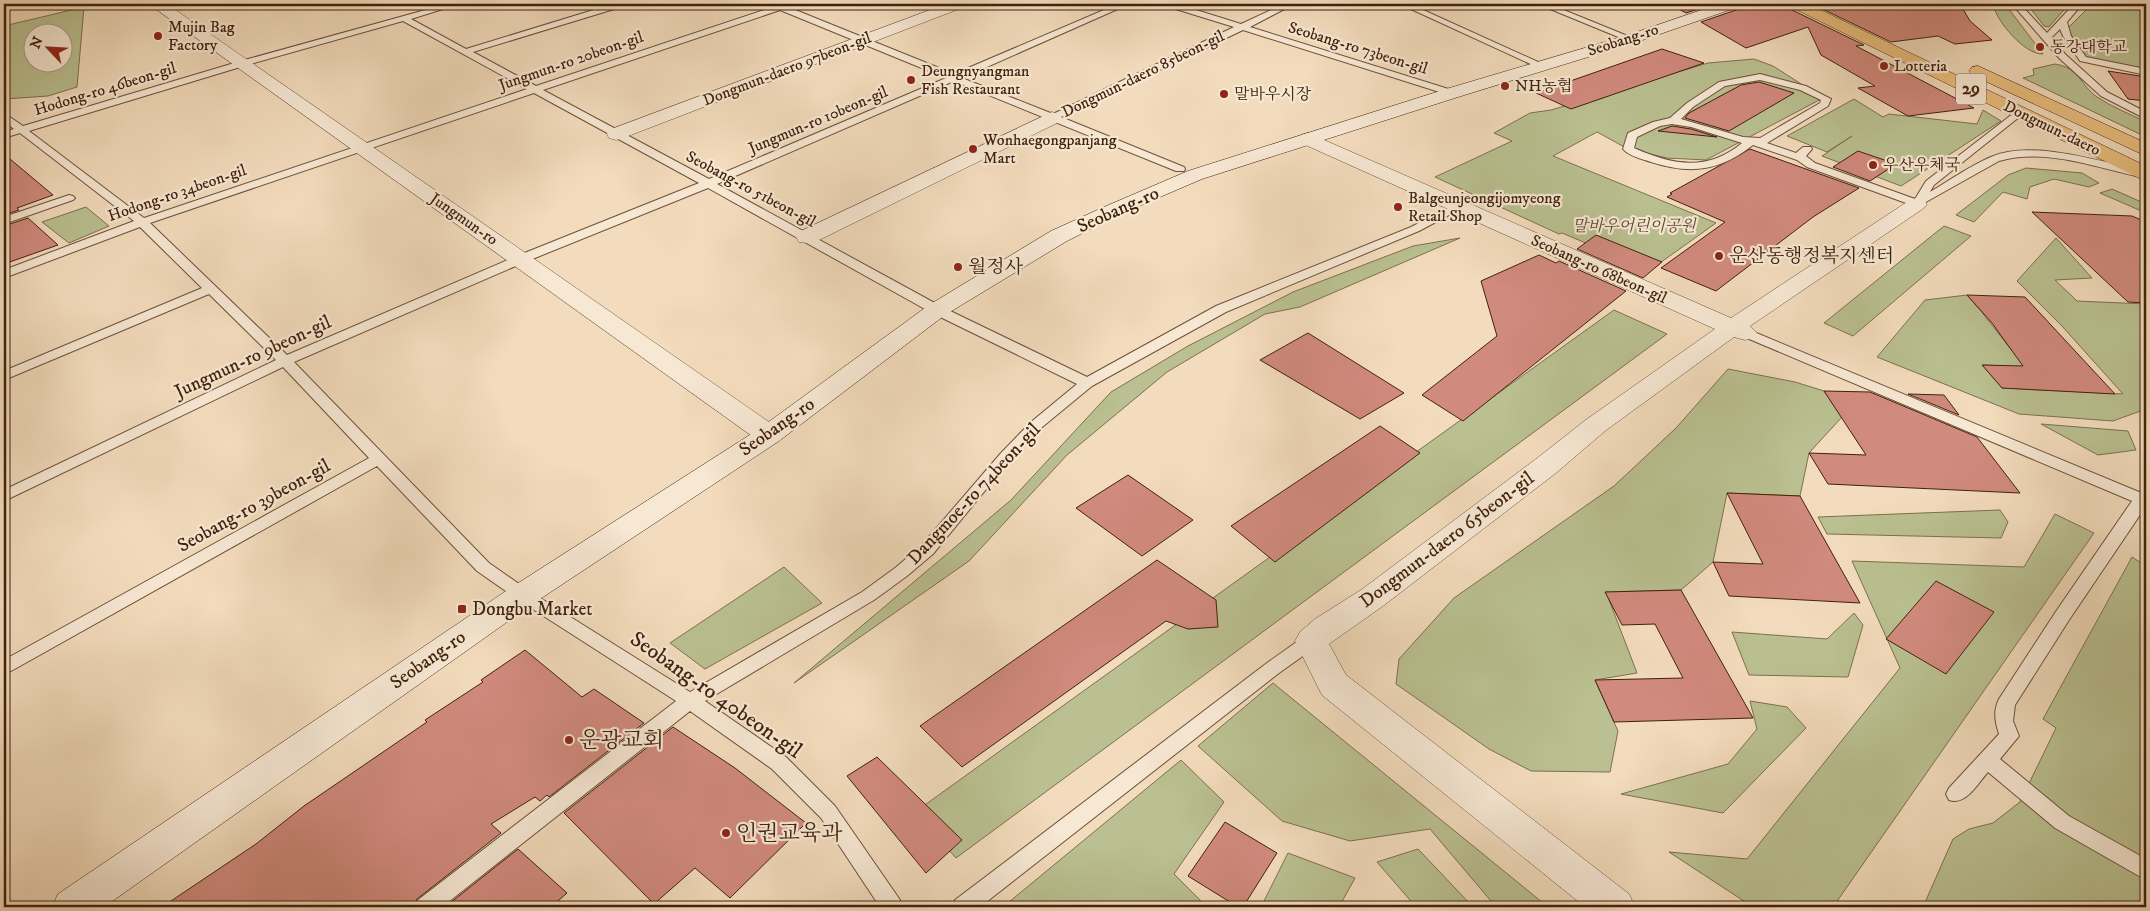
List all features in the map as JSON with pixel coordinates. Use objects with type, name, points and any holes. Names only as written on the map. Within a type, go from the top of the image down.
[{"type":"main road","name":"Dongmun-daero","points":[[1796,4],[2146,175]]},
{"type":"main road","points":[[1831,4],[1880,26]]},
{"type":"main road","name":"Dongmun-daero","points":[[1961,64],[2146,150]]},
{"type":"street","name":"Jungmun-ro","points":[[158,4],[769,435]]},
{"type":"street","name":"Dongmun-daero 97beon-gil","points":[[616,134],[959,4]]},
{"type":"street","name":"Seobang-ro","points":[[72,907],[523,595],[769,435],[937,310],[1059,236],[1111,211],[1195,175],[1632,38],[1733,4]]},
{"type":"street","name":"Dongmun-daero 85beon-gil","points":[[807,237],[1052,118]]},
{"type":"street","name":"Seobang-ro 68beon-gil","points":[[1308,139],[1743,332]]},
{"type":"street","name":"Dongmun-daero 65beon-gil","points":[[1311,641],[1326,628],[1372,598],[1596,425],[1743,332],[1917,204]]},
{"type":"street","points":[[1311,641],[1334,685],[1615,907]]},
{"type":"lane","name":"Hodong-ro 46beon-gil","points":[[4,135],[244,63],[455,4]]},
{"type":"lane","points":[[465,52],[621,4]]},
{"type":"lane","name":"Jungmun-ro 20beon-gil","points":[[362,147],[775,5],[790,4]]},
{"type":"lane","name":"Jungmun-ro 10beon-gil","points":[[522,260],[707,184],[1125,4]]},
{"type":"lane","name":"Seobang-ro 73beon-gil","points":[[1169,4],[1452,93]]},
{"type":"lane","name":"Dongmun-daero 85beon-gil","points":[[1052,118],[1290,4]]},
{"type":"lane","points":[[1404,4],[1542,66]]},
{"type":"lane","points":[[1542,4],[1632,38]]},
{"type":"lane","points":[[2016,4],[2046,39],[2104,94],[2146,116]]},
{"type":"lane","points":[[2046,39],[2078,4]]},
{"type":"lane","points":[[775,5],[1180,169]]},
{"type":"lane","name":"Seobang-ro 51beon-gil","points":[[403,18],[807,237],[937,310],[1087,383]]},
{"type":"lane","points":[[2062,21],[2067,36],[2083,59],[2146,72]]},
{"type":"lane","points":[[1673,121],[1690,105],[1722,84],[1760,77],[1803,88],[1826,99],[1825,104],[1766,140],[1752,142],[1730,157],[1712,164],[1683,167],[1648,158],[1628,149],[1632,135],[1657,124],[1673,121],[1703,127],[1752,142],[1804,154],[1811,165],[1917,204]]},
{"type":"lane","points":[[1917,204],[1930,182],[2019,112]]},
{"type":"lane","points":[[4,116],[142,222],[285,361],[483,567],[523,595]]},
{"type":"lane","name":"Hodong-ro 34beon-gil","points":[[4,274],[142,222],[362,147]]},
{"type":"lane","points":[[1917,204],[1995,159],[2012,154],[2050,154],[2146,175]]},
{"type":"lane","points":[[4,222],[69,198]]},
{"type":"lane","name":"Dangmoe-ro 74beon-gil","points":[[426,907],[690,701],[868,596],[901,572],[927,550],[1006,456],[1036,425],[1087,383],[1118,364],[1221,309],[1415,229],[1458,206]]},
{"type":"lane","name":"Jungmun-ro 9beon-gil","points":[[4,496],[285,361],[522,260]]},
{"type":"lane","points":[[4,376],[210,289]]},
{"type":"lane","points":[[1743,332],[2145,498],[2063,615],[2006,704],[2004,721],[2009,736],[1956,794]]},
{"type":"lane","name":"Seobang-ro 39beon-gil","points":[[4,668],[379,459]]},
{"type":"lane","name":"Seobang-ro 40beon-gil","points":[[523,595],[690,701],[779,763],[828,812],[892,907]]},
{"type":"lane","points":[[963,907],[1273,668],[1311,641]]},
{"type":"lane","points":[[1987,760],[2062,822],[2146,870]]},
{"type":"green space","points":[[1993,4],[2005,4],[2043,54],[2028,49],[2012,36],[2005,28]]},
{"type":"green space","points":[[2027,4],[2069,4],[2049,27],[2044,26]]},
{"type":"green space","points":[[2092,4],[2117,4],[2146,10],[2146,71],[2088,59],[2067,29]]},
{"type":"green space","points":[[84,7],[77,87],[48,96],[4,99],[4,26]]},
{"type":"green space","name":"말바우어린이공원","points":[[1754,59],[1773,66],[1823,98],[1706,160],[1667,158],[1628,149],[1597,132],[1553,156],[1716,223],[1650,270],[1562,233],[1559,234],[1435,177],[1512,141],[1494,133],[1530,113],[1551,110],[1708,63]]},
{"type":"green space","points":[[2055,64],[2070,69],[2097,97],[2146,122],[2146,137],[2023,78],[2034,75],[2033,69]]},
{"type":"green space","points":[[1854,99],[1883,117],[1889,114],[1977,124],[1983,110],[2001,121],[1901,186],[1822,156],[1852,136],[1827,152],[1787,136]]},
{"type":"green space","points":[[2026,168],[2082,173],[2099,183],[2089,187],[2054,179],[2030,187],[2027,199],[2003,192],[1974,222],[1956,215],[2008,175]]},
{"type":"green space","points":[[2112,189],[2146,204],[2146,213],[2100,193]]},
{"type":"green space","points":[[86,207],[109,226],[69,243],[42,222]]},
{"type":"green space","points":[[1944,226],[1971,236],[1853,336],[1824,323]]},
{"type":"green space","points":[[1460,238],[1300,307],[1265,314],[1167,372],[1067,455],[969,561],[794,683],[1011,500],[1111,392],[1188,346],[1293,292],[1413,246]]},
{"type":"green space","points":[[2056,238],[2092,278],[2055,280],[2077,301],[2146,304],[2146,409],[2113,421],[2019,414],[1877,357],[1925,300],[1967,295],[2025,367],[1983,365],[2002,388],[2123,394],[2061,325],[2017,281]]},
{"type":"green space","points":[[1614,310],[1667,334],[956,858],[915,812]]},
{"type":"green space","points":[[1728,369],[1795,382],[1824,391],[1842,417],[1809,453],[1800,496],[1727,493],[1713,562],[1681,590],[1606,592],[1637,673],[1595,680],[1618,731],[1610,772],[1531,771],[1489,749],[1396,684],[1399,659],[1454,598],[1614,486],[1676,428]]},
{"type":"green space","points":[[2041,424],[2128,431],[2136,450],[2098,455]]},
{"type":"green space","points":[[2000,510],[2008,522],[2001,538],[1827,534],[1818,517]]},
{"type":"green space","points":[[2055,514],[2094,533],[1833,907],[1753,907],[1669,852],[1747,859],[1900,668],[1852,561],[2024,567]]},
{"type":"green space","points":[[2132,557],[2146,566],[2146,861],[2124,850],[2146,880],[2146,907],[1923,907],[1953,839],[1969,829],[1993,823],[2020,802],[2056,728],[2043,719]]},
{"type":"green space","points":[[784,567],[822,603],[705,669],[670,643]]},
{"type":"green space","points":[[1854,613],[1863,625],[1848,677],[1749,675],[1732,632],[1827,639]]},
{"type":"green space","points":[[1273,683],[1548,907],[1496,907],[1430,829],[1350,841],[1282,821],[1198,746]]},
{"type":"green space","points":[[1750,701],[1787,707],[1806,728],[1723,813],[1621,794],[1728,764],[1757,729]]},
{"type":"green space","points":[[1181,760],[1224,802],[1174,874],[1207,907],[1003,907]]},
{"type":"green space","points":[[1418,849],[1473,907],[1416,907],[1377,862]]},
{"type":"green space","points":[[1288,853],[1355,878],[1339,907],[1261,907]]},
{"type":"building","points":[[1670,4],[1714,4],[1686,13]]},
{"type":"building","points":[[1743,4],[1786,4],[1790,9],[1864,45],[1856,46],[1974,108],[1908,116],[1858,88],[1875,86],[1821,55],[1808,27],[1746,48],[1701,22],[1739,9]]},
{"type":"building","points":[[1812,4],[1960,4],[1970,21],[1992,40],[1955,44],[1938,36],[1891,42]]},
{"type":"building","points":[[1662,49],[1704,63],[1571,109],[1536,93]]},
{"type":"building","points":[[2108,71],[2146,77],[2146,101],[2128,99]]},
{"type":"building","points":[[1759,82],[1794,93],[1729,131],[1685,118],[1689,113],[1741,85]]},
{"type":"building","points":[[1672,126],[1691,129],[1717,137],[1658,131]]},
{"type":"building","points":[[1750,149],[1859,188],[1813,217],[1716,291],[1661,268],[1725,222],[1667,197],[1672,194],[1670,193]]},
{"type":"building","name":"우산우체국","points":[[1858,151],[1896,164],[1870,181],[1833,167]]},
{"type":"building","points":[[4,154],[53,195],[17,208],[19,210],[4,215]]},
{"type":"building","points":[[2032,212],[2132,216],[2146,222],[2146,303],[2128,302]]},
{"type":"building","points":[[28,218],[58,245],[4,264],[4,226]]},
{"type":"building","points":[[1596,235],[1662,262],[1643,278],[1577,249]]},
{"type":"building","points":[[1539,255],[1556,263],[1559,261],[1626,291],[1463,421],[1422,395],[1497,336],[1481,281]]},
{"type":"building","points":[[1967,295],[2025,297],[2115,394],[2002,388],[1982,365],[2023,366],[1992,323]]},
{"type":"building","points":[[1308,333],[1404,393],[1360,419],[1260,360]]},
{"type":"building","points":[[1824,391],[1870,392],[1977,437],[2020,493],[1828,484],[1809,453],[1866,455]]},
{"type":"building","points":[[1908,394],[1944,395],[1959,415]]},
{"type":"building","points":[[1380,426],[1420,453],[1275,562],[1231,526]]},
{"type":"building","points":[[1128,475],[1193,520],[1142,556],[1076,508]]},
{"type":"building","points":[[1727,493],[1800,496],[1860,603],[1729,596],[1713,562],[1763,564]]},
{"type":"building","points":[[1157,560],[1216,600],[1218,627],[1188,629],[1166,621],[962,767],[920,726]]},
{"type":"building","points":[[1936,581],[1994,612],[1946,674],[1886,639]]},
{"type":"building","points":[[1681,590],[1753,718],[1614,722],[1595,680],[1683,678],[1655,624],[1622,625],[1605,592]]},
{"type":"building","points":[[525,650],[582,697],[594,689],[644,723],[549,797],[547,795],[540,801],[535,797],[491,824],[501,833],[417,899],[413,907],[162,907],[256,844],[304,806],[427,722],[425,720],[483,682],[481,680]]},
{"type":"building","points":[[673,727],[735,768],[806,823],[730,898],[695,868],[654,904],[564,813]]},
{"type":"building","points":[[877,757],[962,840],[926,873],[847,776]]},
{"type":"building","points":[[1225,822],[1277,853],[1243,907],[1238,907],[1188,876]]},
{"type":"building","points":[[518,849],[567,893],[551,907],[445,907]]},
{"type":"place","name":"Mujin Bag Factory","points":[[158,36]]},
{"type":"place","name":"동강대학교","points":[[2040,47]]},
{"type":"place","name":"Lotteria","points":[[1884,66]]},
{"type":"place","name":"Deungnyangman Fish Restaurant","points":[[911,80]]},
{"type":"place","name":"NH농협","points":[[1505,86]]},
{"type":"place","name":"말바우시장","points":[[1224,94]]},
{"type":"place","name":"Wonhaegongpanjang Mart","points":[[973,149]]},
{"type":"place","name":"우산우체국","points":[[1873,165]]},
{"type":"place","name":"Balgeunjeongijomyeong Retail Shop","points":[[1398,207]]},
{"type":"place","name":"운산동행정복지센터","points":[[1719,256]]},
{"type":"place","name":"월정사","points":[[958,267]]},
{"type":"place","name":"Dongbu Market","points":[[462,609]]},
{"type":"place","name":"운광교회","points":[[569,740]]},
{"type":"place","name":"인권교육과","points":[[726,833]]}]
